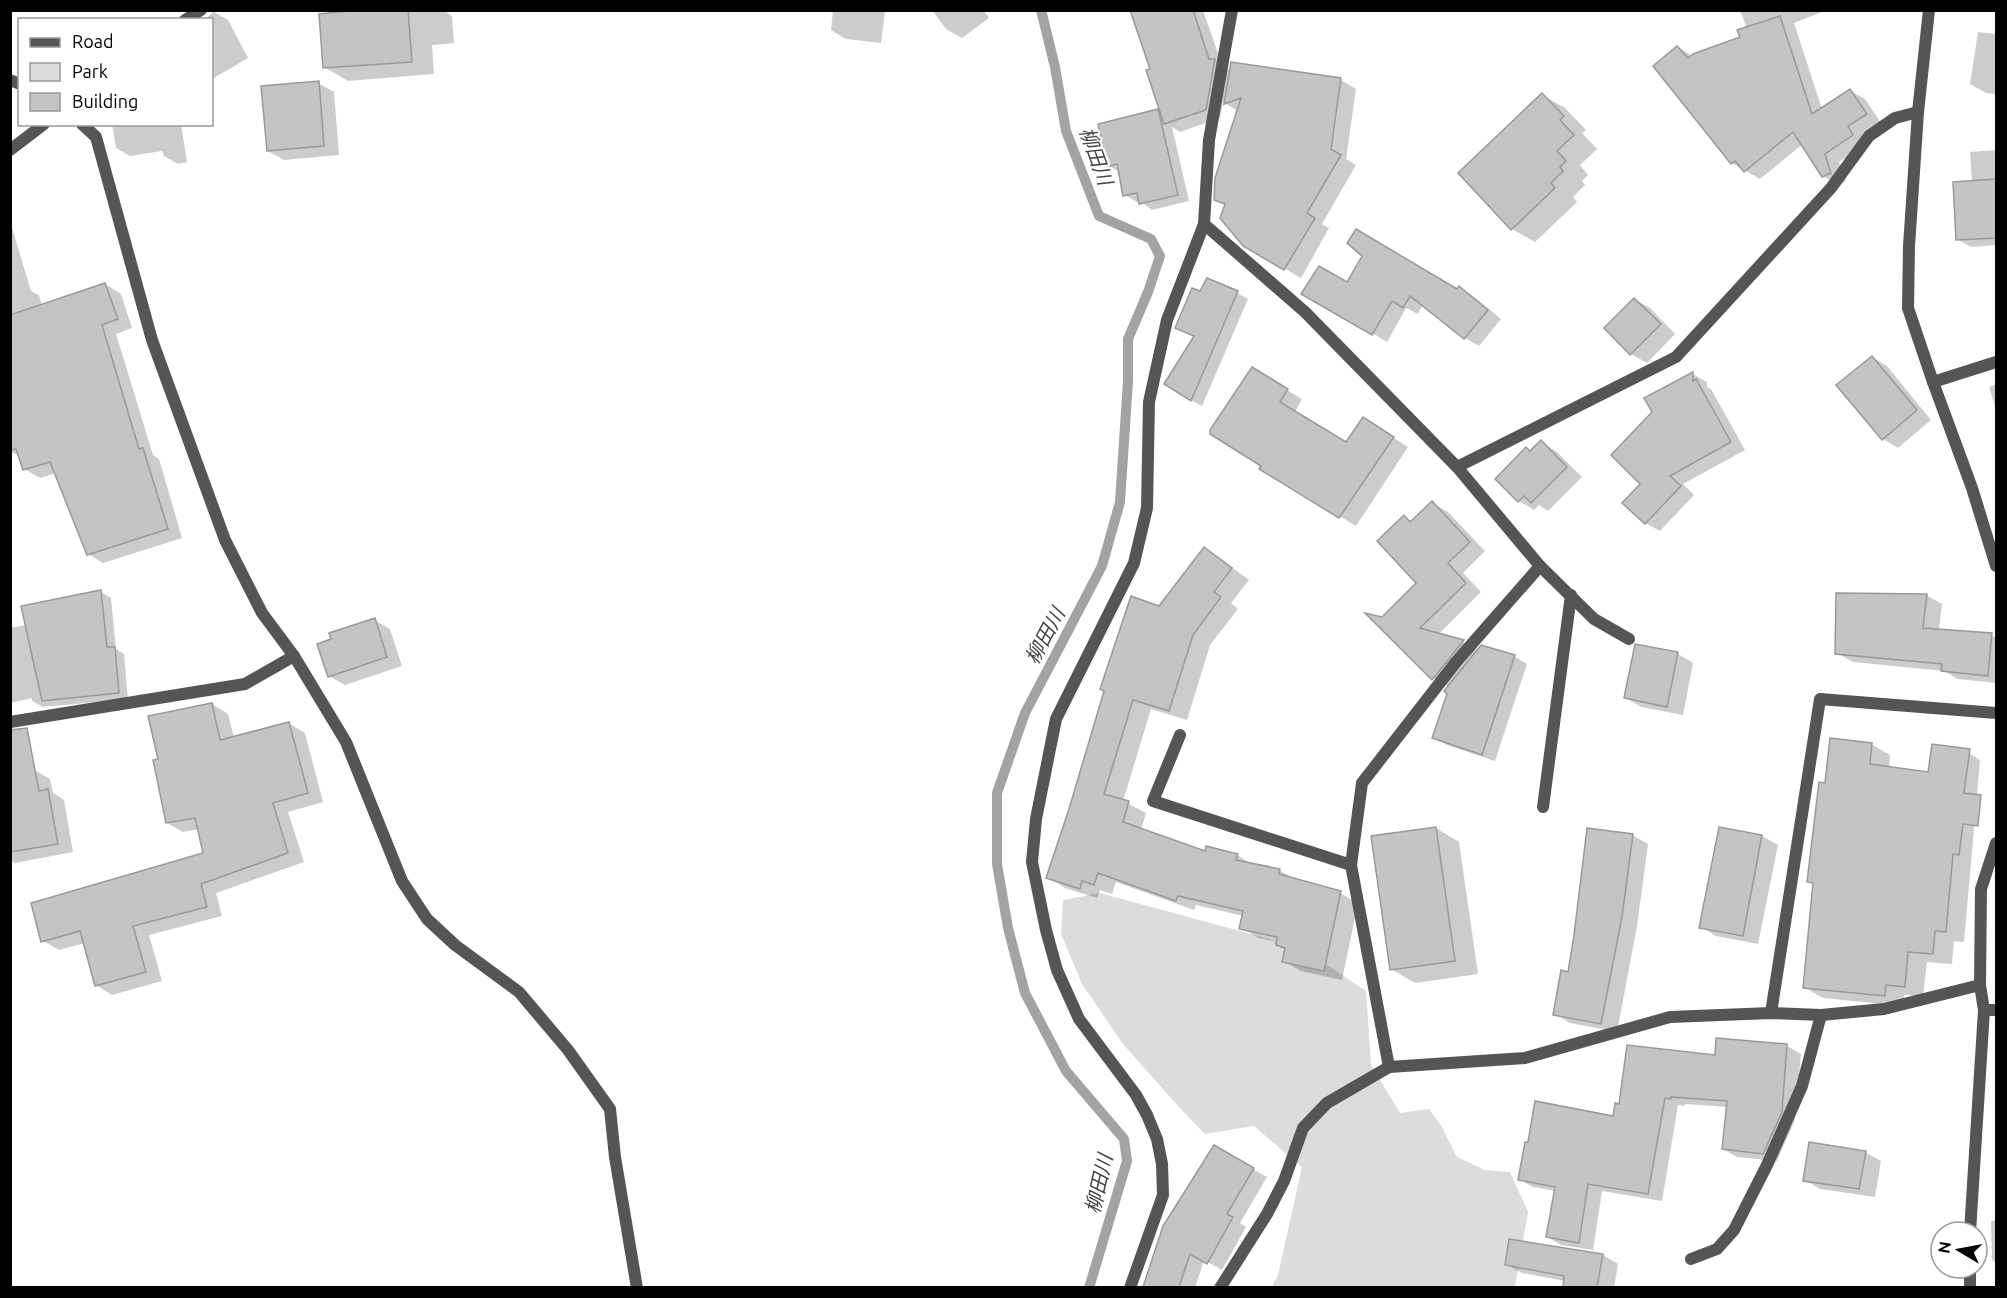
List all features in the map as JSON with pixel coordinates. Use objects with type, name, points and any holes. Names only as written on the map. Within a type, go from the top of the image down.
[{"type":"street","points":[[188,18],[201,10]]},
{"type":"street","points":[[1130,1287],[1163,1195],[1162,1164],[1157,1139],[1136,1095],[1079,1019],[1057,970],[1032,862],[1036,819],[1056,718],[1134,563],[1147,508],[1149,402],[1167,320],[1204,224],[1209,140],[1233,10]]},
{"type":"street","points":[[1929,10],[1918,112],[1908,308],[1972,488],[1996,566]]},
{"type":"street","points":[[1458,467],[1676,357],[1832,188],[1869,136],[1895,118],[1918,112]]},
{"type":"street","points":[[10,150],[41,126]]},
{"type":"street","points":[[84,126],[96,137],[152,340],[225,540],[262,613],[294,657],[346,742],[402,881],[427,919],[455,945],[519,992],[568,1050],[610,1109],[615,1157],[637,1287]]},
{"type":"street","points":[[1204,224],[1305,312],[1458,467],[1540,566],[1594,619],[1629,639]]},
{"type":"street","points":[[1933,382],[1996,362]]},
{"type":"street","points":[[1389,1067],[1351,865],[1362,783],[1456,662],[1540,566]]},
{"type":"street","points":[[1543,807],[1571,596]]},
{"type":"street","points":[[10,722],[245,684],[294,657]]},
{"type":"street","points":[[1771,1013],[1820,699],[1996,713]]},
{"type":"street","points":[[1180,735],[1154,801],[1351,865]]},
{"type":"street","points":[[1971,1220],[1990,1010],[1980,985],[1981,889],[1996,843]]},
{"type":"street","points":[[1220,1287],[1267,1214],[1284,1181],[1303,1128],[1327,1103],[1389,1067],[1525,1058],[1670,1017],[1771,1013],[1821,1015],[1884,1009],[1980,985]]},
{"type":"street","points":[[1691,1259],[1717,1249],[1734,1230],[1767,1165],[1802,1086],[1821,1015]]},
{"type":"green space","points":[[1100,893],[1302,948],[1366,991],[1371,1065],[1400,1113],[1429,1109],[1442,1127],[1457,1157],[1485,1170],[1510,1172],[1528,1212],[1515,1287],[1272,1287],[1278,1275],[1302,1167],[1254,1126],[1205,1134],[1123,1044],[1082,984],[1061,934],[1063,900]]},
{"type":"building","points":[[359,10],[408,10],[412,62],[323,68],[319,14]]},
{"type":"building","points":[[1130,10],[1193,10],[1209,59],[1215,59],[1206,110],[1164,124],[1146,70],[1150,69]]},
{"type":"building","points":[[1780,16],[1812,114],[1850,89],[1867,114],[1848,126],[1853,135],[1825,154],[1831,173],[1822,177],[1793,132],[1744,172],[1735,161],[1731,164],[1653,66],[1677,46],[1688,58],[1693,54],[1740,37],[1737,30]]},
{"type":"building","points":[[1231,62],[1341,78],[1331,149],[1341,155],[1307,213],[1315,218],[1284,270],[1243,246],[1220,218],[1225,204],[1214,200],[1215,178],[1241,98],[1224,104]]},
{"type":"building","points":[[319,81],[324,146],[267,151],[261,86]]},
{"type":"building","points":[[1542,93],[1564,116],[1560,120],[1574,135],[1557,151],[1566,161],[1560,167],[1563,171],[1551,183],[1555,188],[1511,230],[1458,173]]},
{"type":"building","points":[[1158,109],[1178,195],[1139,204],[1137,193],[1123,196],[1117,164],[1107,167],[1098,124]]},
{"type":"building","points":[[1996,179],[1996,238],[1956,240],[1953,182]]},
{"type":"building","points":[[1356,229],[1457,289],[1459,286],[1488,310],[1464,339],[1410,296],[1403,308],[1392,301],[1372,335],[1301,294],[1319,266],[1347,282],[1362,256],[1347,243]]},
{"type":"building","points":[[1207,278],[1238,291],[1191,401],[1164,384],[1194,336],[1175,328],[1192,288],[1200,291]]},
{"type":"building","points":[[105,283],[118,319],[102,325],[139,449],[143,448],[168,529],[87,555],[50,462],[23,470],[16,449],[10,450],[10,315]]},
{"type":"building","points":[[1634,298],[1661,324],[1630,355],[1604,328]]},
{"type":"building","points":[[1872,356],[1917,410],[1882,440],[1836,385]]},
{"type":"building","points":[[1252,367],[1288,389],[1280,402],[1346,442],[1363,417],[1394,437],[1339,518],[1259,469],[1261,466],[1210,434],[1210,430]]},
{"type":"building","points":[[1693,372],[1693,381],[1696,379],[1731,442],[1670,476],[1681,486],[1645,524],[1622,503],[1640,484],[1611,455],[1652,412],[1644,398]]},
{"type":"building","points":[[1541,440],[1567,467],[1531,503],[1524,496],[1518,502],[1495,479],[1526,447],[1530,451]]},
{"type":"building","points":[[1432,501],[1470,542],[1448,563],[1466,583],[1420,628],[1464,640],[1432,680],[1365,613],[1382,617],[1416,583],[1377,541],[1404,515],[1410,522]]},
{"type":"building","points":[[1204,547],[1232,568],[1214,592],[1221,597],[1193,635],[1169,711],[1133,700],[1104,794],[1129,801],[1123,822],[1205,851],[1206,846],[1238,854],[1236,860],[1280,869],[1279,874],[1341,891],[1324,971],[1282,962],[1285,948],[1276,945],[1277,937],[1239,929],[1243,911],[1178,896],[1176,901],[1098,873],[1094,885],[1082,881],[1080,889],[1046,878],[1104,691],[1100,689],[1131,596],[1159,606]]},
{"type":"building","points":[[101,590],[107,647],[115,647],[119,693],[42,701],[21,606]]},
{"type":"building","points":[[1836,593],[1927,594],[1923,628],[1992,633],[1988,676],[1941,671],[1942,664],[1835,654]]},
{"type":"building","points":[[375,618],[387,657],[328,677],[317,644],[331,639],[329,633]]},
{"type":"building","points":[[1635,644],[1678,652],[1667,707],[1624,698]]},
{"type":"building","points":[[1481,645],[1515,655],[1482,755],[1432,738],[1447,694],[1444,691]]},
{"type":"building","points":[[212,703],[220,740],[289,722],[308,793],[273,803],[288,853],[201,884],[207,907],[133,926],[146,972],[95,986],[80,931],[41,942],[31,903],[203,853],[195,818],[166,823],[153,760],[158,759],[148,716]]},
{"type":"building","points":[[27,728],[39,791],[48,789],[58,844],[10,852],[10,730]]},
{"type":"building","points":[[1830,738],[1872,743],[1870,764],[1928,772],[1932,744],[1970,749],[1964,793],[1981,795],[1978,826],[1963,824],[1959,855],[1953,854],[1946,932],[1935,931],[1933,954],[1908,952],[1905,987],[1886,985],[1885,996],[1803,988],[1813,883],[1807,882],[1819,782],[1825,783]]},
{"type":"building","points":[[1436,827],[1455,961],[1390,970],[1371,836]]},
{"type":"building","points":[[1719,827],[1762,835],[1743,936],[1699,928]]},
{"type":"building","points":[[1587,828],[1633,834],[1622,917],[1601,1024],[1553,1015],[1561,970],[1568,972]]},
{"type":"building","points":[[1716,1038],[1787,1044],[1782,1112],[1763,1154],[1722,1149],[1727,1101],[1665,1098],[1648,1194],[1588,1184],[1579,1243],[1546,1237],[1555,1187],[1518,1180],[1535,1101],[1613,1116],[1615,1103],[1619,1104],[1627,1045],[1715,1055]]},
{"type":"building","points":[[1809,1142],[1866,1151],[1859,1189],[1803,1181]]},
{"type":"building","points":[[1214,1145],[1254,1168],[1227,1214],[1233,1217],[1207,1264],[1190,1254],[1179,1287],[1143,1287],[1163,1226]]},
{"type":"building","points":[[1509,1239],[1603,1254],[1597,1287],[1563,1287],[1564,1276],[1505,1265]]},
{"type":"waterway","name":"柳田川","points":[[1041,10],[1055,67],[1066,131],[1099,216],[1151,239],[1160,256],[1128,339],[1128,381],[1120,502],[1102,566],[1025,713],[997,793],[997,864],[1008,928],[1025,993],[1066,1071],[1124,1139],[1127,1161],[1089,1288]]}]
